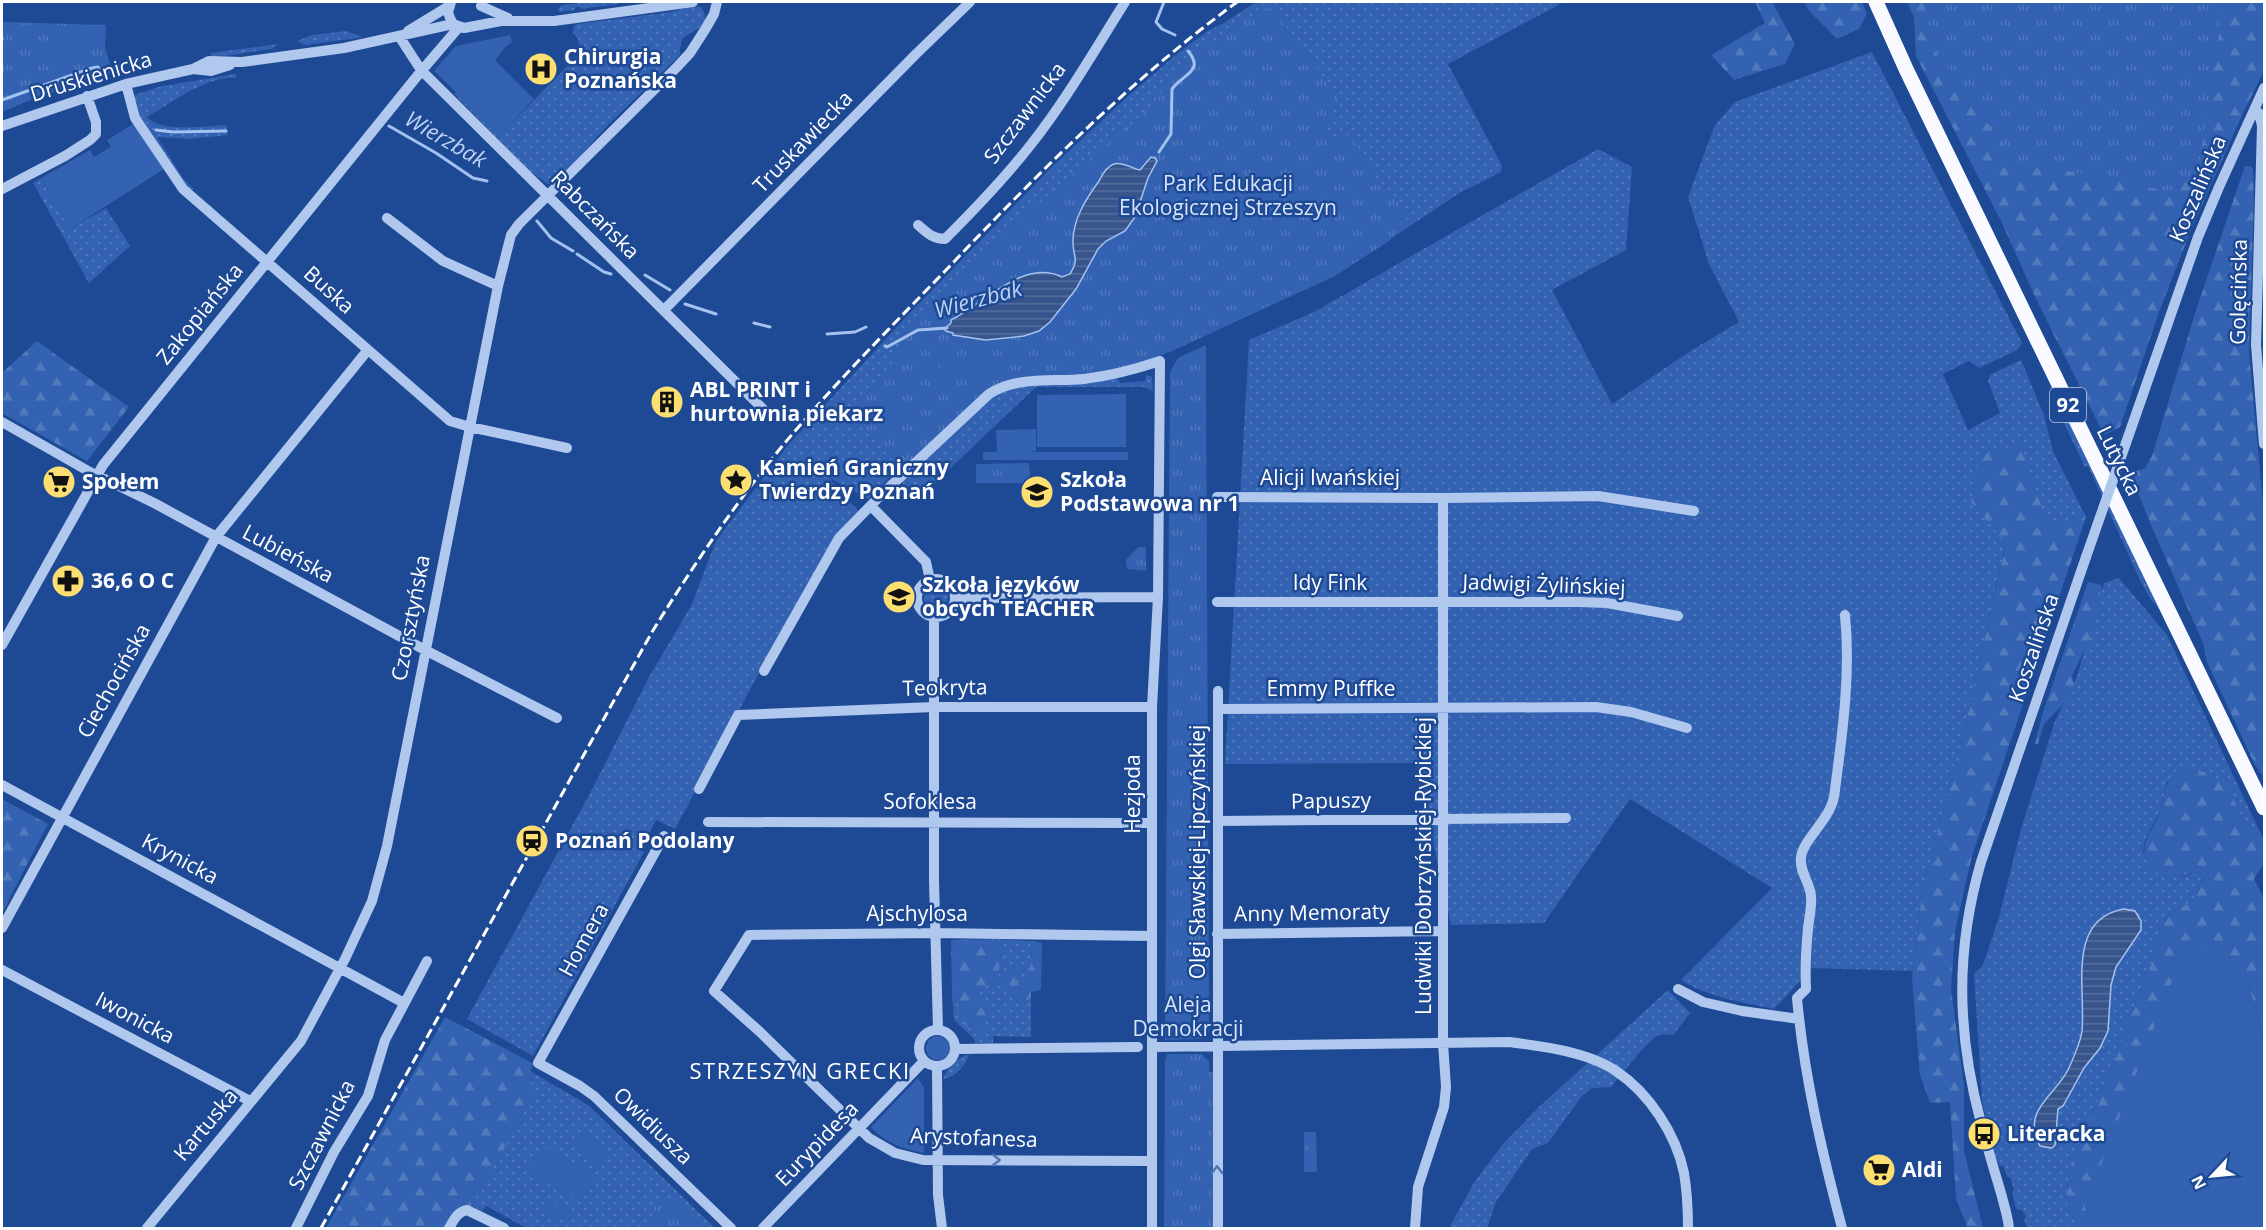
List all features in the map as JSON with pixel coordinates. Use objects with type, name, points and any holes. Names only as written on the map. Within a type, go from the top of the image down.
[{"type":"main road","name":"Lutycka","points":[[1876,2],[1911,80],[2263,800]]},
{"type":"street","points":[[475,25],[513,20],[554,21],[693,2]]},
{"type":"street","name":"Czorsztyńska","points":[[296,1047],[341,968],[376,892],[498,286],[511,235],[547,195],[690,53],[714,14],[717,2]]},
{"type":"street","name":"Truskawiecka","points":[[664,310],[970,2]]},
{"type":"street","name":"Szczawnicka","points":[[918,225],[930,236],[945,239],[1028,148],[1125,2]]},
{"type":"street","points":[[450,4],[448,12],[456,25]]},
{"type":"street","name":"Druskienicka","points":[[399,36],[450,4]]},
{"type":"street","points":[[480,4],[513,20]]},
{"type":"street","points":[[475,25],[481,17],[480,4]]},
{"type":"street","name":"Druskienicka","points":[[2,126],[87,96],[126,84],[193,69],[209,61],[242,62],[344,48],[456,25],[470,27],[475,25]]},
{"type":"street","name":"Zakopiańska","points":[[2,645],[97,474],[456,25]]},
{"type":"street","name":"Rabczańska","points":[[399,36],[421,70],[770,416]]},
{"type":"street","name":"Buska","points":[[126,84],[137,121],[183,189],[450,421],[567,448]]},
{"type":"street","points":[[2256,105],[2265,88]]},
{"type":"street","points":[[2,189],[65,156],[96,134],[96,122],[87,96]]},
{"type":"street","name":"Koszalińska","points":[[2010,1227],[1976,1105],[1968,1066],[1961,999],[1964,945],[1970,905],[1981,862],[2198,237],[2256,105]]},
{"type":"street","name":"Golęcińska","points":[[2256,105],[2261,118],[2260,345],[2265,444]]},
{"type":"street","points":[[2247,124],[2254,127],[2261,141]]},
{"type":"street","points":[[387,218],[443,261],[498,286]]},
{"type":"street","name":"Ciechocińska","points":[[2,928],[216,537],[367,351]]},
{"type":"street","name":"Hezjoda","points":[[871,506],[989,394],[1000,387],[1029,382],[1086,379],[1140,368],[1160,361],[1158,597],[1152,707],[1152,1228]]},
{"type":"street","name":"Lubieńska","points":[[2,422],[425,650],[557,718]]},
{"type":"street","name":"Alicji Iwańskiej","points":[[1217,497],[1598,496],[1694,511]]},
{"type":"street","name":"Ludwiki Dobrzyńskiej-Rybickiej","points":[[1415,1228],[1418,1187],[1444,1107],[1446,1087],[1443,1043],[1443,498]]},
{"type":"street","points":[[764,671],[836,541],[871,506],[926,562],[930,580]]},
{"type":"street","points":[[938,579],[948,583],[953,589],[955,598],[951,610],[934,616],[924,612],[918,601],[919,591],[924,584],[938,579]]},
{"type":"street","points":[[955,598],[1158,597]]},
{"type":"street","name":"Idy Fink","points":[[1217,602],[1444,602]]},
{"type":"street","name":"Jadwigi Żylińskiej","points":[[1444,602],[1578,602],[1617,605],[1678,616]]},
{"type":"street","points":[[1842,1228],[1806,1072],[1797,998],[1806,989],[1807,934],[1811,900],[1801,859],[1806,845],[1832,806],[1834,797],[1845,703],[1848,640],[1845,615]]},
{"type":"street","points":[[934,616],[935,933],[938,1029]]},
{"type":"street","name":"Olgi Sławskiej-Lipczyńskiej","points":[[1218,691],[1218,1228]]},
{"type":"street","name":"Teokryta","points":[[699,789],[738,715],[934,707],[1152,707]]},
{"type":"street","name":"Emmy Puffke","points":[[1219,709],[1596,707],[1631,712],[1687,728]]},
{"type":"street","name":"Krynicka","points":[[2,785],[197,886],[404,1003]]},
{"type":"street","name":"Papuszy","points":[[1218,821],[1566,818]]},
{"type":"street","name":"Sofoklesa","points":[[708,822],[1152,822]]},
{"type":"street","name":"Homera","points":[[538,1063],[664,836]]},
{"type":"street","name":"Anny Memoraty","points":[[1217,934],[1443,931]]},
{"type":"street","name":"Ajschylosa","points":[[714,991],[749,935],[935,933],[1151,936]]},
{"type":"street","name":"Szczawnicka","points":[[296,1228],[334,1152],[368,1096],[385,1040],[427,961]]},
{"type":"street","name":"Iwonicka","points":[[2,970],[250,1101]]},
{"type":"street","points":[[1678,989],[1703,1002],[1742,1011],[1799,1019]]},
{"type":"street","name":"Arystofanesa","points":[[714,991],[759,1031],[858,1130],[883,1148],[895,1153],[923,1160],[1152,1161]]},
{"type":"street","points":[[938,1029],[951,1035],[956,1049],[949,1062],[937,1067],[924,1061],[918,1047],[924,1034],[938,1029]]},
{"type":"street","points":[[1152,1047],[1509,1042],[1549,1046],[1616,1071],[1652,1104],[1668,1131],[1683,1171],[1688,1201],[1688,1228]]},
{"type":"street","name":"Kartuska","points":[[147,1228],[296,1047]]},
{"type":"street","points":[[956,1049],[1138,1047]]},
{"type":"street","name":"Eurypidesa","points":[[763,1228],[924,1061]]},
{"type":"street","name":"Owidiusza","points":[[538,1063],[594,1096],[730,1228]]},
{"type":"street","points":[[937,1067],[938,1195],[942,1228]]},
{"type":"street","points":[[449,1228],[461,1211],[473,1211],[504,1228]]},
{"type":"green space","points":[[618,2],[618,4],[581,9],[575,7],[575,10],[559,12],[558,8],[563,5]]},
{"type":"green space","points":[[1256,2],[1564,2],[1448,64],[1502,166],[1501,172],[1461,192],[1338,274],[1168,353],[1169,334],[1329,148],[904,463],[868,499],[830,478],[837,490],[847,493],[848,500],[859,511],[779,636],[675,829],[656,820],[641,849],[644,852],[533,1056],[467,1019],[590,793],[649,677],[691,606],[716,541],[788,445],[907,316],[1053,166],[1177,54],[1209,30]]},
{"type":"green space","points":[[1755,2],[1772,2],[1795,44],[1785,64],[1734,80],[1711,55],[1765,23]]},
{"type":"green space","points":[[1804,2],[1862,2],[1867,14],[1859,29],[1837,39],[1810,12]]},
{"type":"green space","points":[[1907,2],[2264,2],[2264,71],[2191,230],[2159,312],[2120,427],[2104,435],[2036,299],[2002,223],[1916,56],[1914,17]]},
{"type":"green space","points":[[1924,2],[2224,2],[2199,164],[2175,193],[2014,160],[1930,44]]},
{"type":"green space","points":[[701,7],[705,20],[699,28],[682,40],[680,55],[604,129],[579,158],[551,183],[548,184],[530,171],[454,94],[456,92],[500,135],[580,53],[578,39],[573,33],[574,26]]},
{"type":"green space","name":"Park Edukacji Ekologicznej Strzeszyn","points":[[1270,8],[1276,12],[1338,98],[1327,123],[1327,132],[1331,137],[1347,135],[1353,138],[1377,178],[1406,212],[1407,221],[1389,241],[1333,277],[1149,361],[1094,374],[1008,382],[903,473],[860,423],[856,412],[858,400],[888,371],[915,317],[952,285],[967,264],[1157,102],[1164,88],[1187,62],[1233,28],[1262,10]]},
{"type":"green space","points":[[2,22],[106,25],[105,48],[113,73],[2,112]]},
{"type":"green space","points":[[49,28],[88,29],[88,55],[84,58],[53,57],[48,49]]},
{"type":"green space","points":[[346,31],[363,37],[306,45],[297,41],[312,35]]},
{"type":"green space","points":[[510,35],[512,42],[495,60],[534,99],[500,135],[434,71],[456,46]]},
{"type":"green space","points":[[279,44],[271,49],[212,58],[211,53]]},
{"type":"green space","points":[[1872,52],[2022,343],[2017,350],[1979,368],[1969,361],[1943,374],[1968,430],[2000,413],[1988,381],[1990,375],[2021,360],[2044,415],[2053,451],[2086,517],[2047,523],[1971,502],[2006,542],[1964,731],[1922,892],[1913,971],[1812,968],[1774,1009],[1714,995],[1681,980],[1772,888],[1630,799],[1544,923],[1451,925],[1416,763],[1225,764],[1249,340],[1314,312],[1598,149],[1632,167],[1626,250],[1552,290],[1612,404],[1692,350],[1739,322],[1709,264],[1688,197],[1715,125],[1735,102]]},
{"type":"green space","points":[[236,74],[236,78],[225,78],[202,85],[147,117],[153,122],[172,127],[226,125],[228,135],[189,139],[157,137],[183,178],[194,189],[189,191],[140,120],[134,95],[162,86]]},
{"type":"green space","points":[[133,124],[164,169],[70,229],[41,178],[90,150],[94,157],[111,147],[107,140]]},
{"type":"green space","points":[[2245,166],[2253,168],[2249,354],[2264,514],[2264,779],[2254,763],[2207,662],[2203,643],[2130,473],[2145,468],[2152,456],[2196,310]]},
{"type":"green space","points":[[41,178],[70,229],[106,208],[130,246],[89,283],[33,183]]},
{"type":"green space","points":[[37,341],[129,407],[87,461],[2,413],[2,373]]},
{"type":"green space","name":"Aleja Demokracji","points":[[1206,345],[1209,1032],[1202,1039],[1165,1040],[1170,372],[1178,358]]},
{"type":"green space","points":[[973,358],[982,362],[988,370],[990,376],[985,381],[964,373],[947,378],[940,375],[939,368],[943,365]]},
{"type":"green space","points":[[1146,375],[1152,377],[1153,391],[1144,387],[1036,387],[915,502],[903,489],[903,480],[993,395],[1009,387],[1118,378],[1120,383],[1145,381]]},
{"type":"green space","points":[[882,394],[902,413],[884,433],[863,413]]},
{"type":"green space","points":[[1126,394],[1126,447],[1037,447],[1037,395]]},
{"type":"green space","points":[[2056,399],[2064,409],[2160,610],[2151,600],[2141,582],[2088,466],[2085,467],[2060,415]]},
{"type":"green space","points":[[1036,429],[1036,451],[1030,452],[1128,452],[1128,460],[983,460],[983,452],[997,452],[996,430]]},
{"type":"green space","points":[[2020,443],[2047,523],[2086,517],[1972,856],[1955,931],[1951,989],[1964,1086],[1964,1151],[1983,1228],[1968,1228],[1956,1199],[1950,1102],[1930,1103],[1920,1075],[1912,979],[1922,892],[1964,731],[2006,543],[1971,502],[1978,457]]},
{"type":"green space","points":[[1029,463],[1030,483],[976,483],[976,464]]},
{"type":"green space","points":[[1138,547],[1146,547],[1146,571],[1127,569],[1126,560]]},
{"type":"green space","points":[[2119,578],[2167,635],[2259,830],[2244,822],[2227,784],[2167,782],[2160,811],[2145,840],[2143,853],[2183,876],[2206,870],[2193,900],[2174,912],[2160,927],[2153,960],[2125,1027],[2117,1055],[2069,1169],[2066,1200],[2076,1228],[2027,1228],[2024,1219],[2026,1217],[2022,1210],[2016,1209],[2010,1177],[2007,1177],[2003,1165],[2000,1166],[1992,1150],[1982,1099],[1974,974],[1983,965],[1999,917],[2021,829],[2055,721],[2077,676],[2104,583]]},
{"type":"green space","points":[[2088,582],[2102,585],[2094,630],[2072,676],[2074,685],[2072,695],[2044,724],[2038,744],[2035,744],[2042,715]]},
{"type":"green space","points":[[936,586],[941,587],[947,593],[947,603],[941,609],[936,610],[931,609],[925,603],[924,598],[925,593],[931,587]]},
{"type":"green space","points":[[2179,767],[2204,772],[2227,784],[2244,822],[2259,830],[2264,840],[2264,863],[2254,879],[2263,897],[2264,895],[2264,1041],[2245,972],[2085,1206],[2091,1228],[2076,1228],[2066,1200],[2069,1169],[2117,1055],[2125,1027],[2153,960],[2160,927],[2174,912],[2193,900],[2206,871],[2177,876],[2165,875],[2148,869],[2145,858],[2145,843],[2157,820],[2168,784]]},
{"type":"green space","points":[[2,799],[48,824],[2,913]]},
{"type":"green space","points":[[993,939],[1033,941],[1028,987],[1004,977],[1018,1004],[1031,998],[1031,1037],[993,1036],[993,1044],[975,1043],[974,1039],[954,1020],[952,995],[961,1000],[983,986],[998,986],[1001,952]]},
{"type":"green space","points":[[993,939],[1001,951],[998,986],[983,986],[979,991],[989,1010],[982,1030],[971,1029],[965,1025],[961,1017],[958,1007],[960,1000],[952,995],[951,940]]},
{"type":"green space","points":[[2188,940],[2245,972],[2264,1041],[2264,1228],[2091,1228],[2085,1206]]},
{"type":"green space","points":[[1033,941],[1042,943],[1041,990],[1031,992],[1031,998],[1019,1004],[1003,983],[1003,977],[1019,967],[1022,970],[1015,981],[1028,987]]},
{"type":"green space","points":[[1668,990],[1690,1013],[1674,1034],[1659,1035],[1654,1038],[1611,1087],[1592,1088],[1581,1097],[1548,1143],[1532,1149],[1496,1202],[1487,1228],[1449,1228],[1475,1181],[1503,1144],[1540,1106]]},
{"type":"green space","points":[[445,1017],[534,1064],[530,1071],[532,1096],[499,1158],[471,1206],[445,1228],[326,1228]]},
{"type":"green space","points":[[938,1036],[943,1037],[949,1043],[949,1053],[943,1059],[938,1060],[933,1059],[927,1053],[926,1048],[927,1043],[933,1037]]},
{"type":"green space","points":[[969,1054],[959,1070],[943,1079],[953,1064]]},
{"type":"green space","name":"Aleja Demokracji","points":[[1167,1054],[1202,1054],[1209,1062],[1209,1072],[1213,1072],[1214,1228],[1164,1228],[1165,1062]]},
{"type":"green space","points":[[530,1071],[588,1105],[715,1228],[526,1228],[486,1206],[482,1211],[471,1206],[532,1096]]},
{"type":"green space","points":[[918,1078],[924,1088],[924,1153],[895,1144],[882,1137],[871,1127]]},
{"type":"green space","points":[[1304,1132],[1316,1132],[1317,1172],[1304,1172]]},
{"type":"green space","points":[[585,1134],[607,1153],[598,1165],[575,1145]]},
{"type":"green space","points":[[542,1145],[595,1174],[580,1201],[527,1173]]},
{"type":"green space","points":[[658,1199],[680,1202],[702,1227],[647,1228]]},
{"type":"green space","points":[[551,1200],[570,1212],[564,1222],[545,1210]]},
{"type":"shaded area","points":[[1151,157],[1157,161],[1148,178],[1135,217],[1125,231],[1106,241],[1098,249],[1076,289],[1050,322],[1039,331],[1024,336],[986,340],[953,335],[944,329],[951,323],[951,320],[1004,285],[1019,278],[1033,273],[1048,273],[1062,277],[1070,274],[1075,262],[1073,235],[1077,218],[1103,174],[1117,163],[1140,170]]},
{"type":"shaded area","points":[[2124,909],[2135,911],[2141,921],[2141,930],[2116,967],[2111,985],[2108,1031],[2100,1048],[2084,1068],[2063,1106],[2058,1109],[2055,1145],[2052,1148],[2040,1146],[2035,1134],[2034,1123],[2037,1113],[2068,1070],[2081,1036],[2083,958],[2086,941],[2094,926],[2106,915]]},
{"type":"waterway","name":"Wierzbak","points":[[1164,2],[1156,22],[1162,29],[1175,35]]},
{"type":"waterway","name":"Wierzbak","points":[[1159,152],[1171,134],[1172,89],[1193,68],[1193,58],[1188,51]]},
{"type":"waterway","name":"Wierzbak","points":[[2,100],[92,68],[98,67],[100,70]]},
{"type":"waterway","name":"Wierzbak","points":[[389,126],[473,178],[487,181]]},
{"type":"waterway","name":"Wierzbak","points":[[156,130],[226,131]]},
{"type":"waterway","name":"Wierzbak","points":[[537,221],[551,238],[573,251]]},
{"type":"waterway","name":"Wierzbak","points":[[577,254],[604,272],[611,274]]},
{"type":"waterway","name":"Wierzbak","points":[[645,275],[670,290]]},
{"type":"waterway","name":"Wierzbak","points":[[685,304],[716,314]]},
{"type":"waterway","name":"Wierzbak","points":[[754,323],[770,327]]},
{"type":"waterway","name":"Wierzbak","points":[[827,334],[855,332],[866,327]]},
{"type":"waterway","name":"Wierzbak","points":[[885,346],[918,330],[947,328]]},
{"type":"railway","points":[[321,1228],[652,632],[728,516],[779,450],[840,380],[1051,162],[1160,63],[1237,2]]},
{"type":"place","name":"Chirurgia Poznańska","points":[[541,69]]},
{"type":"place","name":"ABL PRINT i hurtownia piekarz","points":[[667,402]]},
{"type":"place","name":"Kamień Graniczny Twierdzy Poznań","points":[[736,480]]},
{"type":"place","name":"Społem","points":[[59,482]]},
{"type":"place","name":"Szkoła Podstawowa nr 1","points":[[1037,492]]},
{"type":"place","name":"36,6 O C","points":[[68,581]]},
{"type":"place","name":"Szkoła języków obcych TEACHER","points":[[899,597]]},
{"type":"place","name":"Poznań Podolany","points":[[532,841]]},
{"type":"place","name":"Literacka","points":[[1984,1134]]},
{"type":"place","name":"Aldi","points":[[1879,1170]]},
{"type":"district","name":"STRZESZYN GRECKI","points":[[800,1071]]}]
